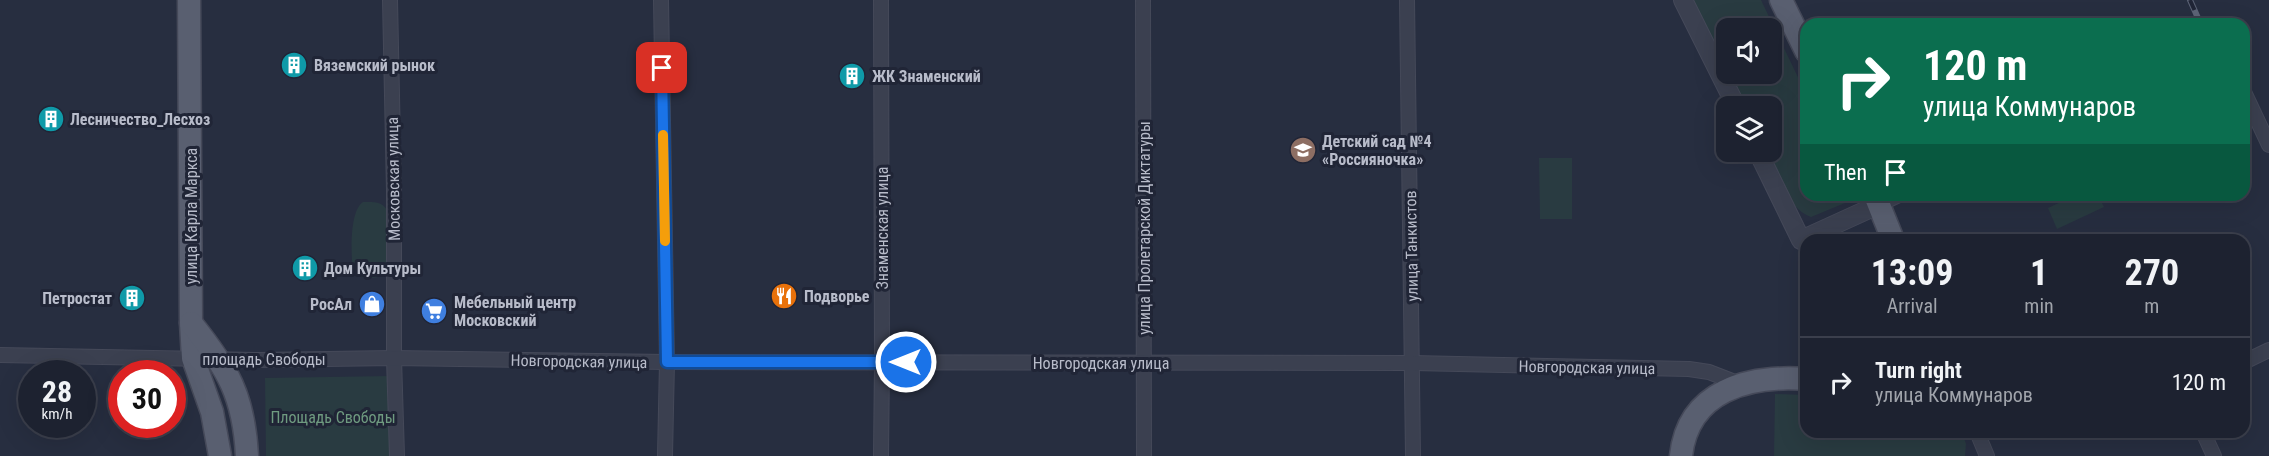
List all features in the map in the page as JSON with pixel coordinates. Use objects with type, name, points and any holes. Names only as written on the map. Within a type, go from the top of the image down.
[{"type":"main road","name":"улица Карла Маркса","points":[[189,0],[193,358],[212,412],[220,456]]},
{"type":"main road","points":[[1781,0],[1800,39]]},
{"type":"main road","points":[[1886,201],[1892,234]]},
{"type":"main road","points":[[191,323],[219,359],[241,405],[247,456]]},
{"type":"main road","points":[[1681,456],[1686,431],[1696,415],[1719,393],[1740,384],[1766,379],[1800,379]]},
{"type":"street","name":"Московская улица","points":[[390,0],[394,191],[394,358]]},
{"type":"street","points":[[661,0],[667,362],[665,456]]},
{"type":"street","name":"Знаменская улица","points":[[881,0],[881,456]]},
{"type":"street","name":"улица Пролетарской Диктатуры","points":[[1143,0],[1144,456]]},
{"type":"street","name":"улица Танкистов","points":[[1407,0],[1413,456]]},
{"type":"street","points":[[1683,0],[1731,96]]},
{"type":"street","points":[[2250,105],[2269,145]]},
{"type":"street","points":[[1763,162],[1800,238]]},
{"type":"street","points":[[1813,234],[1879,201]]},
{"type":"street","points":[[2250,359],[2269,350]]},
{"type":"street","name":"площадь Свободы","points":[[0,355],[219,359],[394,358]]},
{"type":"street","name":"Новгородская улица","points":[[394,358],[667,362],[1413,363],[1689,369],[1709,372],[1740,384]]},
{"type":"street","points":[[394,358],[397,456]]},
{"type":"street","points":[[1980,438],[1988,456]]},
{"type":"street","points":[[2206,438],[2214,456]]},
{"type":"green space","points":[[1692,0],[1761,0],[1770,18],[1716,18],[1716,49]]},
{"type":"green space","points":[[1782,44],[1800,81],[1800,201],[1846,201],[1845,203],[1811,217],[1795,206],[1771,162],[1782,162],[1782,96],[1739,96],[1733,84],[1782,84]]},
{"type":"green space","points":[[1539,158],[1572,158],[1572,219],[1540,219]]},
{"type":"green space","points":[[2063,201],[2101,201],[2104,207],[2057,229],[2048,208]]},
{"type":"green space","points":[[363,202],[382,204],[389,214],[388,271],[378,277],[356,276],[353,271],[353,224],[358,207]]},
{"type":"green space","name":"Площадь Свободы","points":[[391,376],[391,456],[266,456],[265,378]]},
{"type":"green space","points":[[1775,394],[1800,395],[1800,438],[1964,438],[1966,444],[1965,456],[1774,456]]},
{"type":"railway","points":[[2190,0],[2198,18]]},
{"type":"slow traffic","points":[[663,135],[665,241]]},
{"type":"place","name":"Вяземский рынок","points":[[294,65]]},
{"type":"place","name":"ЖК Знаменский","points":[[852,76]]},
{"type":"place","name":"Лесничество_Лесхоз","points":[[51,119]]},
{"type":"place","name":"Детский сад №4 «Россияночка»","points":[[1303,150]]},
{"type":"place","name":"Дом Культуры","points":[[305,268]]},
{"type":"place","name":"Подворье","points":[[784,296]]},
{"type":"place","name":"Петростат","points":[[132,298]]},
{"type":"place","name":"РосАл","points":[[372,304]]},
{"type":"place","name":"Мебельный центр Московский","points":[[434,311]]},
{"type":"route","points":[[662,68],[667,362],[906,362]]}]
